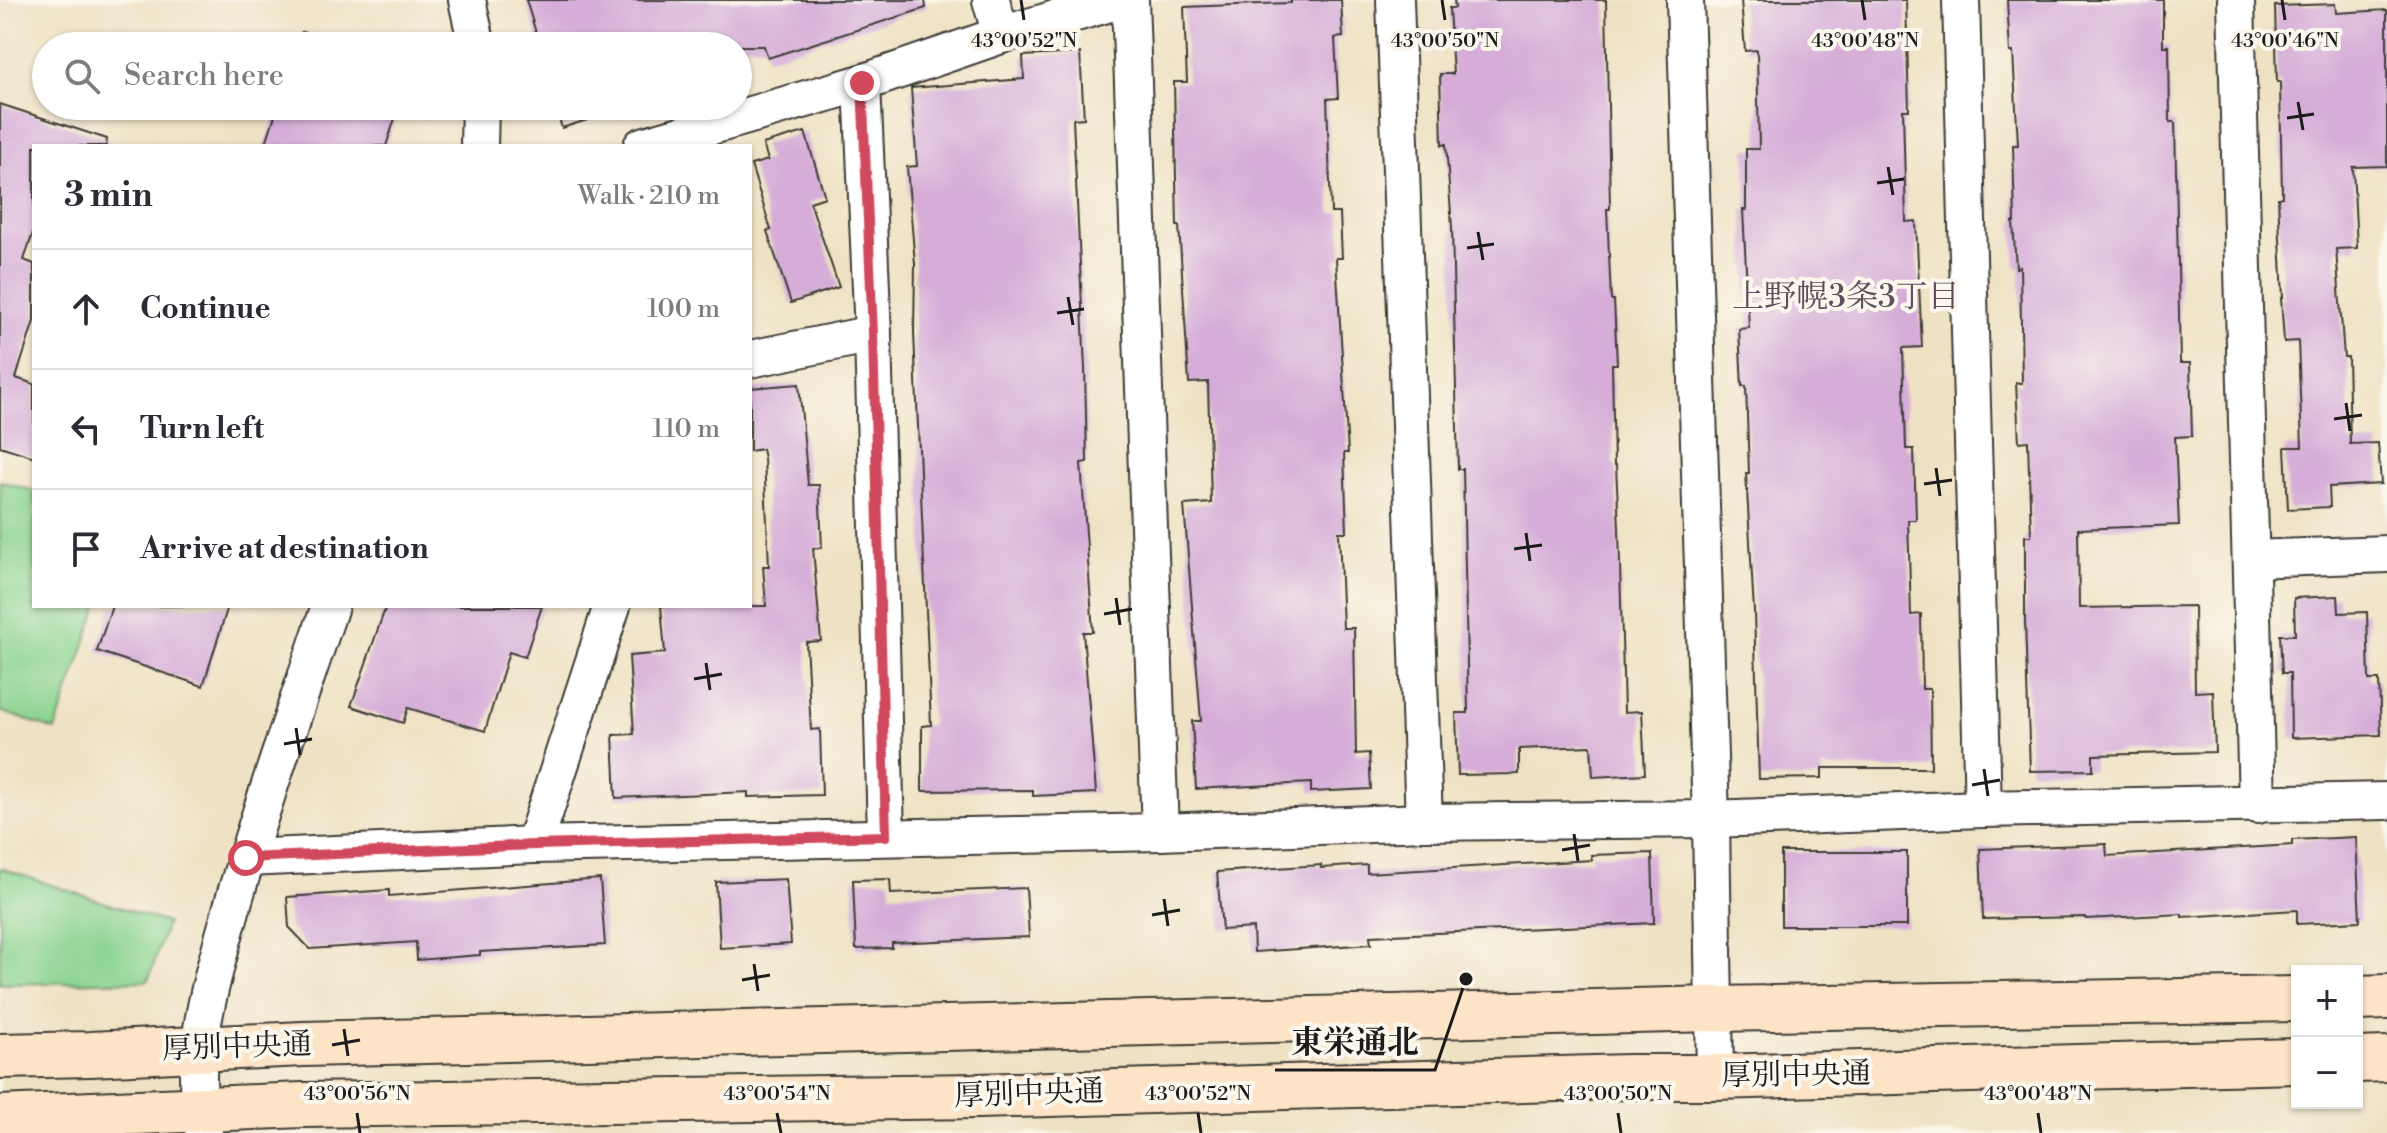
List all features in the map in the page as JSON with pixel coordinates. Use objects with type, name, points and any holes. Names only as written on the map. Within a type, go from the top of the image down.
[{"type":"main road","points":[[2363,998],[2387,997]]},
{"type":"main road","name":"厚別中央通","points":[[0,1056],[200,1047],[1713,1009],[2291,999]]},
{"type":"main road","points":[[2363,1060],[2387,1059]]},
{"type":"main road","name":"厚別中央通","points":[[0,1118],[202,1121],[302,1105],[978,1096],[1597,1077],[1715,1077],[2291,1061]]},
{"type":"street","points":[[467,0],[474,32]]},
{"type":"street","points":[[991,0],[1001,35]]},
{"type":"street","points":[[752,114],[862,83],[1001,35],[1120,0]]},
{"type":"street","points":[[1130,0],[1160,832]]},
{"type":"street","points":[[1395,0],[1424,822]]},
{"type":"street","points":[[1685,0],[1711,819],[1715,1077]]},
{"type":"street","points":[[1961,0],[1983,809]]},
{"type":"street","points":[[2236,0],[2257,805]]},
{"type":"street","points":[[862,83],[873,334],[886,836]]},
{"type":"street","points":[[479,144],[480,120]]},
{"type":"street","points":[[649,144],[733,120]]},
{"type":"street","points":[[752,359],[873,334]]},
{"type":"street","points":[[2252,559],[2387,554]]},
{"type":"street","points":[[202,1121],[200,1047],[204,1010],[246,858],[329,608]]},
{"type":"street","points":[[534,845],[611,608]]},
{"type":"street","points":[[246,858],[534,845],[2387,801]]},
{"type":"green space","points":[[0,481],[32,490],[32,608],[97,608],[55,730],[0,711]]},
{"type":"green space","points":[[0,868],[167,923],[148,981],[0,984]]},
{"type":"building","points":[[526,0],[925,0],[926,8],[768,58],[764,46],[752,46],[752,32],[536,32]]},
{"type":"building","points":[[1291,0],[1341,0],[1343,37],[1335,38],[1338,98],[1327,99],[1331,213],[1340,213],[1342,258],[1336,258],[1348,453],[1344,453],[1347,532],[1339,532],[1343,628],[1354,628],[1356,754],[1369,753],[1371,789],[1311,792],[1311,783],[1196,789],[1192,721],[1201,721],[1184,505],[1211,503],[1208,382],[1189,383],[1177,226],[1174,82],[1187,82],[1184,7],[1291,3]]},
{"type":"building","points":[[1454,0],[1606,0],[1610,209],[1607,209],[1617,364],[1612,364],[1614,465],[1619,528],[1624,712],[1642,711],[1645,774],[1593,777],[1591,746],[1519,749],[1519,774],[1458,775],[1456,713],[1468,713],[1463,469],[1458,469],[1452,228],[1446,144],[1442,145],[1440,74],[1453,74],[1449,8],[1455,8]]},
{"type":"building","points":[[1741,0],[1906,0],[1909,110],[1903,110],[1906,222],[1916,221],[1922,347],[1903,348],[1906,449],[1914,449],[1916,520],[1908,520],[1911,615],[1921,614],[1922,689],[1930,689],[1931,768],[1822,768],[1822,778],[1759,779],[1746,473],[1749,473],[1746,386],[1742,386],[1739,329],[1749,328],[1743,210],[1746,210],[1746,149],[1759,149],[1757,50],[1745,51]]},
{"type":"building","points":[[2007,0],[2163,0],[2163,46],[2169,46],[2170,122],[2175,122],[2180,363],[2190,363],[2192,436],[2175,437],[2179,525],[2078,529],[2079,608],[2194,606],[2195,692],[2213,691],[2215,752],[2093,755],[2093,770],[2030,771],[2025,536],[2031,536],[2028,441],[2019,442],[2016,383],[2022,383],[2020,267],[2016,268],[2013,222],[2013,145],[2018,145]]},
{"type":"building","points":[[2335,4],[2336,13],[2387,10],[2387,166],[2353,167],[2357,248],[2336,249],[2344,357],[2348,357],[2350,444],[2378,443],[2381,484],[2329,487],[2330,507],[2288,509],[2285,447],[2302,447],[2298,341],[2284,342],[2281,298],[2278,198],[2282,197],[2280,82],[2277,82],[2275,6]]},
{"type":"building","points":[[1080,53],[1084,118],[1073,119],[1085,369],[1087,462],[1081,463],[1093,632],[1083,632],[1096,793],[1033,796],[1033,790],[922,791],[922,726],[931,725],[914,333],[915,264],[907,167],[917,166],[911,88],[1024,79],[1023,56]]},
{"type":"building","points":[[0,104],[32,114],[32,120],[49,120],[107,139],[106,144],[32,144],[32,236],[24,260],[32,263],[32,327],[16,378],[32,383],[32,456],[0,446]]},
{"type":"building","points":[[273,120],[394,120],[387,144],[266,144]]},
{"type":"building","points":[[559,120],[587,120],[562,128]]},
{"type":"building","points":[[805,132],[825,197],[810,202],[839,287],[791,303],[767,231],[771,230],[752,168],[752,165],[768,160],[763,144]]},
{"type":"building","points":[[799,384],[808,485],[819,485],[822,548],[813,548],[821,641],[806,642],[811,730],[820,729],[822,795],[748,797],[748,792],[616,798],[613,735],[634,734],[629,656],[665,653],[661,608],[766,606],[763,566],[769,566],[764,458],[762,449],[752,451],[752,388]]},
{"type":"building","points":[[2338,596],[2339,613],[2367,612],[2369,680],[2379,680],[2381,735],[2291,738],[2290,673],[2282,673],[2280,635],[2295,635],[2294,598]]},
{"type":"building","points":[[111,608],[227,608],[203,686],[97,651]]},
{"type":"building","points":[[385,608],[541,608],[525,657],[509,652],[485,731],[408,708],[403,723],[351,706]]},
{"type":"building","points":[[2356,837],[2360,921],[2297,924],[2297,910],[2182,917],[2182,914],[2086,919],[1983,919],[1980,849],[2106,844],[2107,856],[2293,845],[2293,840]]},
{"type":"building","points":[[1781,852],[1907,852],[1907,926],[1781,926]]},
{"type":"building","points":[[1652,853],[1654,923],[1370,936],[1371,944],[1254,952],[1253,928],[1222,930],[1217,872],[1367,865],[1367,873],[1592,860],[1591,855]]},
{"type":"building","points":[[600,879],[605,945],[480,952],[480,955],[417,960],[416,942],[310,949],[289,927],[287,897],[389,890],[389,896]]},
{"type":"building","points":[[786,879],[791,944],[720,948],[716,882]]},
{"type":"building","points":[[890,879],[891,894],[1026,888],[1029,937],[892,943],[892,948],[856,949],[853,880]]},
{"type":"place","name":"東栄通北","points":[[1466,979]]},
{"type":"district","name":"上野幌3条3丁目","points":[[1846,297]]},
{"type":"route","points":[[246,858],[534,845],[886,836],[873,334],[862,83]]}]
